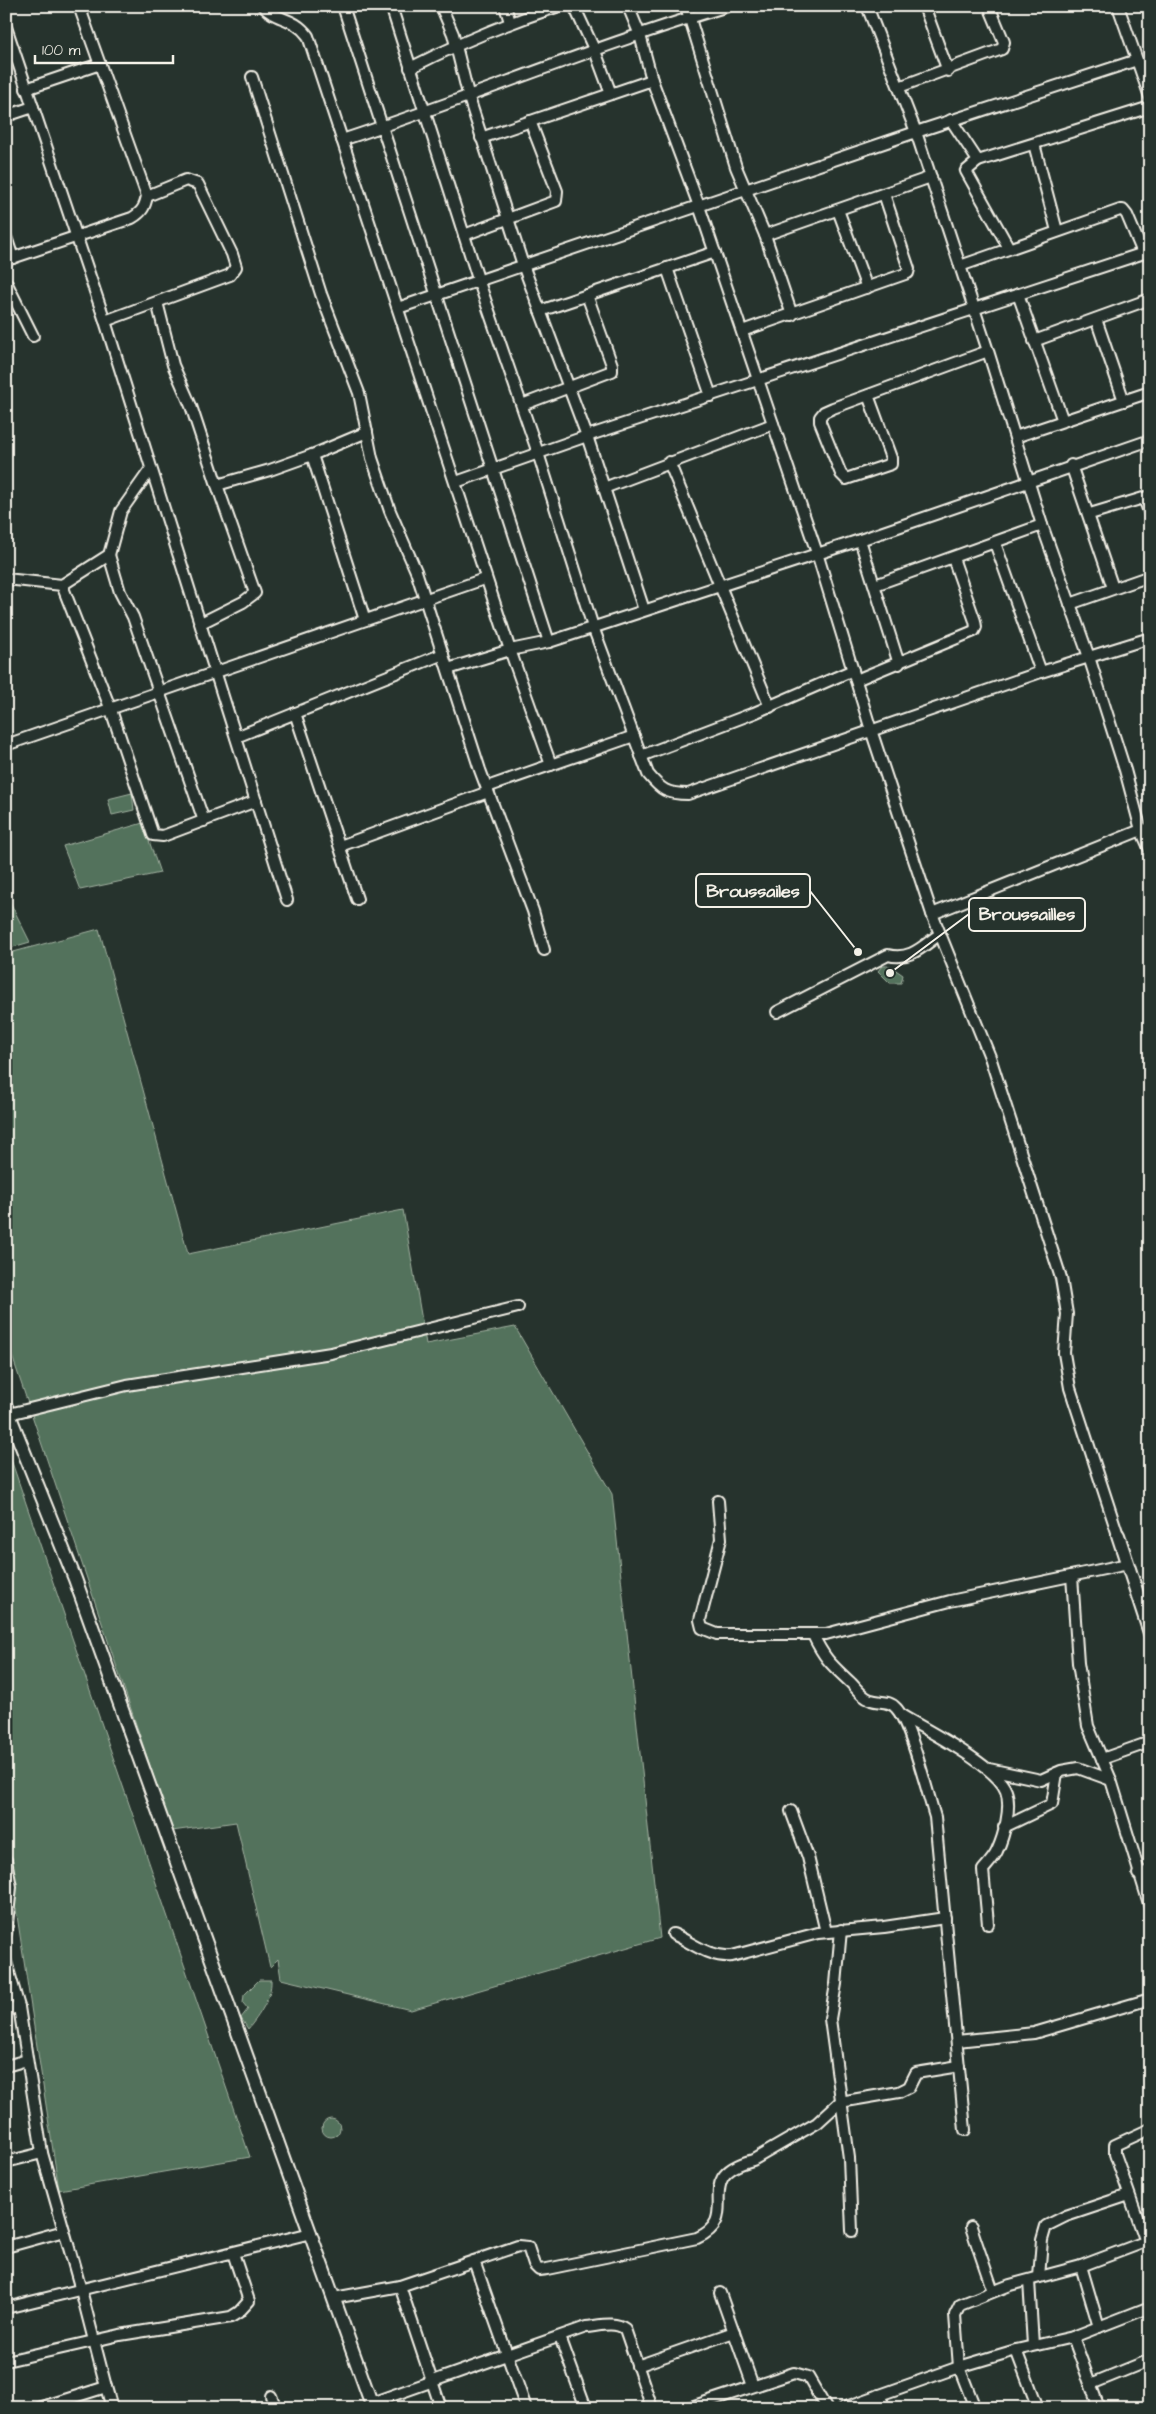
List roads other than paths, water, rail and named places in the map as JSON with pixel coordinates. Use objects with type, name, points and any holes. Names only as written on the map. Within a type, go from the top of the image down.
[{"type":"street","points":[[6,237],[10,259],[132,218],[140,213],[145,206],[147,196],[79,6]]},
{"type":"street","points":[[263,6],[270,12],[297,24],[308,36],[456,482],[484,579],[551,765]]},
{"type":"street","points":[[343,6],[549,642]]},
{"type":"street","points":[[392,6],[479,282],[538,453],[593,627],[648,774],[658,787],[672,794],[688,794],[1041,672],[1150,638]]},
{"type":"street","points":[[441,6],[455,45],[468,98],[523,265],[587,436],[644,610]]},
{"type":"street","points":[[505,6],[510,22]]},
{"type":"street","points":[[410,68],[455,45],[510,22],[559,6]]},
{"type":"street","points":[[574,6],[595,51],[611,94]]},
{"type":"street","points":[[628,6],[640,35],[652,80],[715,252],[817,553],[871,730],[932,914],[990,1057],[1062,1278],[1067,1314],[1064,1353],[1070,1388],[1150,1633]]},
{"type":"street","points":[[686,6],[744,191],[765,235],[792,315]]},
{"type":"street","points":[[342,140],[468,98],[690,17],[728,6]]},
{"type":"street","points":[[867,6],[916,132],[975,309],[1030,481],[1042,525],[1089,657],[1145,829],[1150,850]]},
{"type":"street","points":[[924,6],[948,71]]},
{"type":"street","points":[[899,87],[948,71],[1002,49],[1004,42],[989,6]]},
{"type":"street","points":[[1118,6],[1150,97]]},
{"type":"street","points":[[6,27],[78,237],[287,900]]},
{"type":"street","points":[[398,308],[951,120],[1137,60]]},
{"type":"street","points":[[26,88],[100,64]]},
{"type":"street","points":[[252,77],[324,302],[359,393],[372,458],[390,511],[416,570],[487,790],[533,911],[544,950]]},
{"type":"street","points":[[481,138],[652,80]]},
{"type":"street","points":[[6,116],[33,107]]},
{"type":"street","points":[[1009,248],[966,171],[978,161],[1150,108]]},
{"type":"street","points":[[951,120],[978,161]]},
{"type":"street","points":[[464,235],[552,203],[558,198],[530,121]]},
{"type":"street","points":[[1034,144],[1057,231]]},
{"type":"street","points":[[765,235],[931,177]]},
{"type":"street","points":[[105,321],[230,275],[236,266],[198,184],[186,180],[147,196]]},
{"type":"street","points":[[742,331],[792,315],[909,271],[884,194]]},
{"type":"street","points":[[838,210],[867,288]]},
{"type":"street","points":[[456,482],[587,436],[1146,252],[1123,210],[1117,210],[960,266]]},
{"type":"street","points":[[540,311],[715,252]]},
{"type":"street","points":[[667,268],[711,396]]},
{"type":"street","points":[[6,282],[33,336]]},
{"type":"street","points":[[1018,294],[1063,421]]},
{"type":"street","points":[[522,405],[608,373],[613,368],[587,295]]},
{"type":"street","points":[[1034,341],[1150,299]]},
{"type":"street","points":[[157,302],[173,365],[191,406],[255,593],[252,598],[201,623]]},
{"type":"street","points":[[1096,319],[1124,401]]},
{"type":"street","points":[[868,396],[891,464],[846,479],[841,474],[820,422],[820,417],[824,412],[988,352]]},
{"type":"street","points":[[1016,437],[1150,392]]},
{"type":"street","points":[[604,488],[773,424]]},
{"type":"street","points":[[217,485],[312,455],[366,432]]},
{"type":"street","points":[[448,669],[510,650],[549,642],[860,540],[1071,465],[1150,440]]},
{"type":"street","points":[[312,455],[365,620]]},
{"type":"street","points":[[669,462],[770,706]]},
{"type":"street","points":[[1071,465],[1090,514],[1114,588]]},
{"type":"street","points":[[150,470],[121,511],[110,555],[120,592],[133,617],[204,821]]},
{"type":"street","points":[[1090,514],[1147,496],[1150,515]]},
{"type":"street","points":[[875,585],[1042,525]]},
{"type":"street","points":[[860,540],[899,664]]},
{"type":"street","points":[[995,543],[1041,672]]},
{"type":"street","points":[[6,579],[62,585],[110,555]]},
{"type":"street","points":[[856,680],[968,635],[976,628],[953,558]]},
{"type":"street","points":[[1070,604],[1150,576]]},
{"type":"street","points":[[6,745],[484,579]]},
{"type":"street","points":[[62,585],[111,710],[153,835],[163,836],[256,801]]},
{"type":"street","points":[[236,737],[443,654]]},
{"type":"street","points":[[641,756],[770,706],[853,670]]},
{"type":"street","points":[[295,713],[357,899]]},
{"type":"street","points":[[340,846],[551,765],[634,736]]},
{"type":"street","points":[[932,914],[1145,829]]},
{"type":"street","points":[[777,1012],[888,955],[899,958],[909,956],[940,934]]},
{"type":"street","points":[[518,1307],[331,1353],[127,1386],[8,1410],[75,1579],[372,2405],[432,2381],[586,2327],[620,2325],[625,2329],[652,2408]]},
{"type":"street","points":[[718,1501],[721,1539],[700,1620],[702,1628],[716,1634],[813,1636],[839,1632],[950,1602],[1128,1564]]},
{"type":"street","points":[[1072,1576],[1084,1708],[1088,1726],[1111,1780],[1138,1874],[1150,1907]]},
{"type":"street","points":[[813,1636],[830,1666],[870,1700],[890,1703],[901,1715],[989,1769],[1006,1790],[1010,1808],[997,1851],[983,1870],[988,1924]]},
{"type":"street","points":[[901,1715],[935,1817],[966,2130]]},
{"type":"street","points":[[1102,1759],[1150,1742]]},
{"type":"street","points":[[989,1769],[1041,1780],[1057,1773],[1078,1768],[1111,1780]]},
{"type":"street","points":[[1004,1827],[1052,1804],[1057,1773]]},
{"type":"street","points":[[791,1811],[808,1857],[826,1932]]},
{"type":"street","points":[[6,1860],[11,1887],[6,1934]]},
{"type":"street","points":[[1138,1874],[1150,1871]]},
{"type":"street","points":[[673,1934],[693,1943],[713,1956],[721,1957],[732,1956],[826,1932],[884,1927],[945,1918]]},
{"type":"street","points":[[841,1930],[836,1984],[830,2019],[848,2158],[852,2231]]},
{"type":"street","points":[[6,1962],[19,2007],[42,2152],[112,2408]]},
{"type":"street","points":[[957,2041],[1034,2033],[1150,1999]]},
{"type":"street","points":[[6,2010],[19,2007]]},
{"type":"street","points":[[6,2066],[27,2060]]},
{"type":"street","points":[[334,2298],[400,2286],[518,2246],[528,2247],[534,2265],[538,2270],[697,2238],[714,2227],[719,2219],[718,2190],[723,2176],[817,2123],[840,2102],[899,2092],[909,2087],[916,2073],[959,2066]]},
{"type":"street","points":[[975,2408],[958,2367],[955,2315],[960,2305],[993,2291],[1081,2266],[1148,2241],[1115,2154],[1115,2144],[1150,2129]]},
{"type":"street","points":[[6,2162],[42,2152]]},
{"type":"street","points":[[1039,2277],[1042,2240],[1046,2226],[1066,2216],[1130,2195]]},
{"type":"street","points":[[971,2227],[993,2291]]},
{"type":"street","points":[[6,2247],[64,2231]]},
{"type":"street","points":[[6,2308],[311,2233]]},
{"type":"street","points":[[6,2361],[93,2341],[188,2323],[222,2320],[239,2312],[249,2301],[233,2253]]},
{"type":"street","points":[[474,2261],[526,2408]]},
{"type":"street","points":[[1081,2266],[1099,2327]]},
{"type":"street","points":[[1029,2281],[1033,2344]]},
{"type":"street","points":[[400,2286],[440,2408]]},
{"type":"street","points":[[720,2293],[753,2386]]},
{"type":"street","points":[[843,2408],[958,2367],[1033,2344],[1073,2337],[1150,2307]]},
{"type":"street","points":[[637,2366],[734,2332]]},
{"type":"street","points":[[560,2337],[586,2408]]},
{"type":"street","points":[[1073,2337],[1099,2408]]},
{"type":"street","points":[[1016,2350],[1038,2408]]},
{"type":"street","points":[[1090,2384],[1150,2360]]},
{"type":"street","points":[[688,2408],[794,2373],[801,2373],[808,2377],[826,2408]]},
{"type":"street","points":[[39,2408],[106,2387]]},
{"type":"street","points":[[879,2395],[885,2408]]},
{"type":"street","points":[[271,2396],[276,2408]]},
{"type":"place","name":"Broussailes","points":[[858,952]]},
{"type":"place","name":"Broussailles","points":[[890,973]]}]
